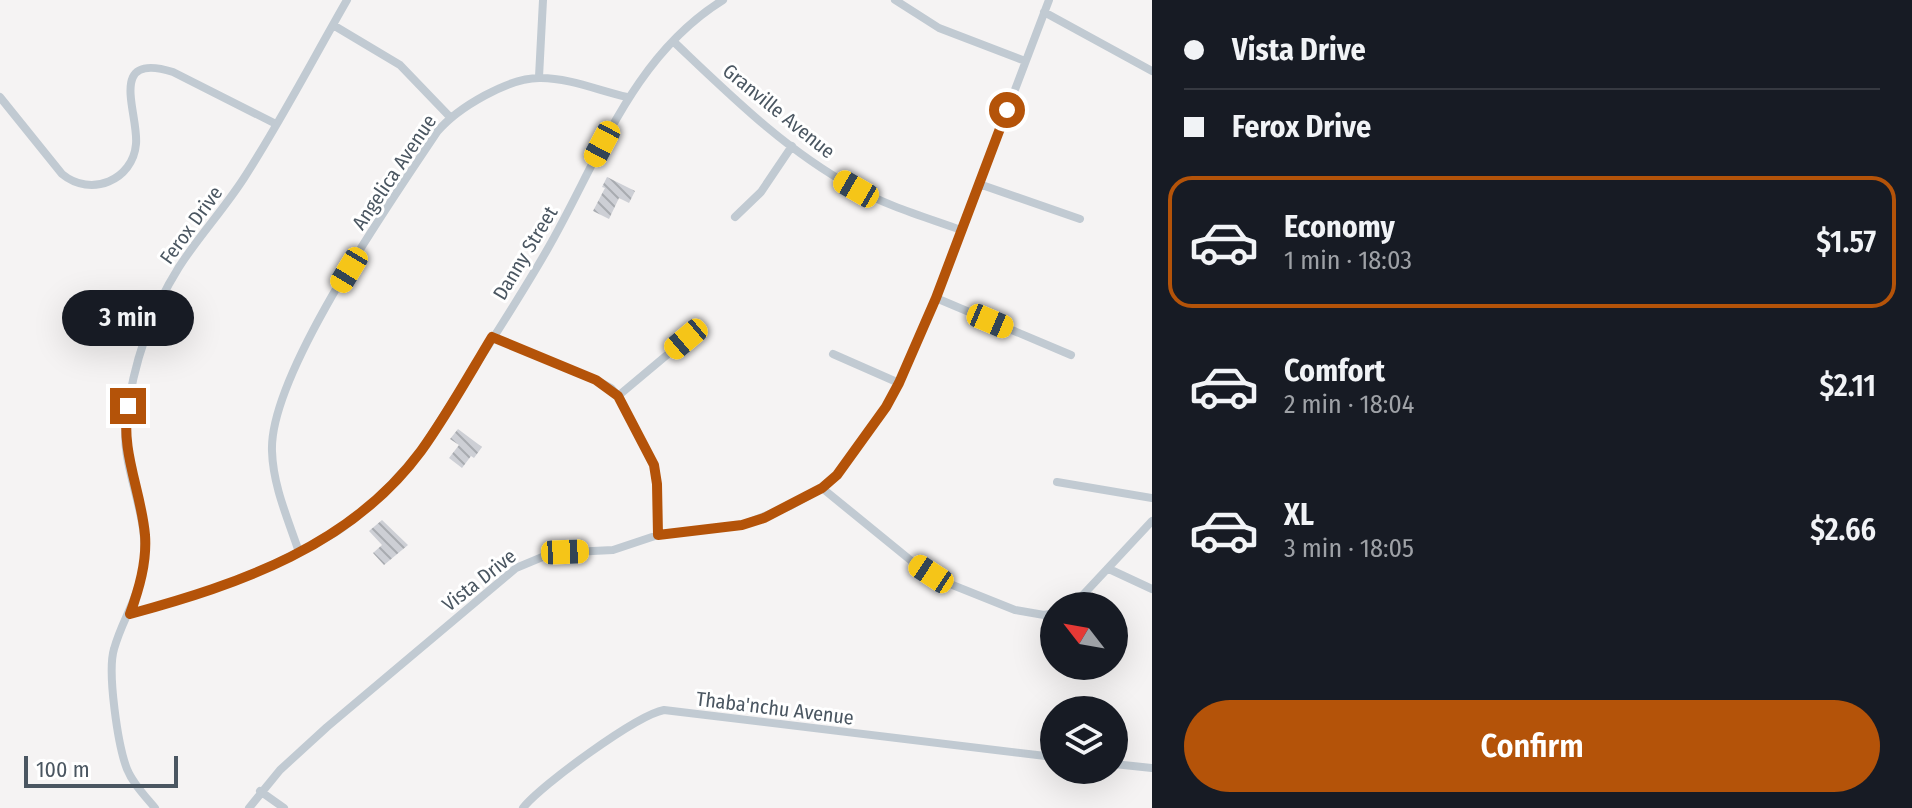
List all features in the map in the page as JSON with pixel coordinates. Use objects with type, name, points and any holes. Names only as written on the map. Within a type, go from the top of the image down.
[{"type":"street","name":"Ferox Drive","points":[[155,808],[127,769],[115,705],[112,656],[130,614],[143,567],[145,535],[126,448],[125,427],[142,348],[179,267],[243,180],[347,0]]},
{"type":"street","points":[[543,0],[539,77],[627,97]]},
{"type":"street","name":"Danny Street","points":[[130,614],[218,589],[261,572],[346,526],[398,478],[421,451],[562,225],[627,97],[673,41],[723,0]]},
{"type":"street","points":[[895,0],[939,28],[1025,61]]},
{"type":"street","name":"Vista Drive","points":[[249,808],[280,770],[516,568],[552,553],[613,550],[658,535],[742,525],[764,518],[822,488],[837,475],[886,407],[899,383],[936,298],[1049,0]]},
{"type":"street","points":[[1044,12],[1152,71]]},
{"type":"street","points":[[333,25],[400,65],[450,117]]},
{"type":"street","name":"Granville Avenue","points":[[673,41],[735,100],[792,146],[856,189],[961,230]]},
{"type":"street","points":[[0,97],[62,174],[84,186],[97,187],[111,181],[132,158],[137,140],[130,109],[131,84],[134,77],[149,68],[158,67],[173,72],[276,124]]},
{"type":"street","name":"Angelica Avenue","points":[[299,552],[274,473],[272,450],[278,409],[325,310],[404,182],[450,117],[484,97],[539,77]]},
{"type":"street","points":[[735,217],[751,203],[792,146]]},
{"type":"street","points":[[979,184],[1080,219]]},
{"type":"street","points":[[936,298],[1071,355]]},
{"type":"street","points":[[492,337],[596,380],[618,396],[654,465],[658,535]]},
{"type":"street","points":[[618,396],[686,339]]},
{"type":"street","points":[[833,354],[899,383]]},
{"type":"street","points":[[1057,482],[1152,498]]},
{"type":"street","points":[[822,488],[914,563],[940,579],[1015,610],[1040,614]]},
{"type":"street","points":[[1084,592],[1152,521]]},
{"type":"street","points":[[1109,569],[1152,589]]},
{"type":"street","name":"Thaba'nchu Avenue","points":[[523,808],[568,768],[653,712],[664,710],[1040,755]]},
{"type":"street","points":[[1128,765],[1152,768]]},
{"type":"street","points":[[260,791],[284,808]]},
{"type":"building","points":[[607,177],[635,191],[629,203],[619,198],[609,219],[593,211]]},
{"type":"building","points":[[458,429],[482,447],[462,468],[449,458],[459,445],[450,439]]},
{"type":"building","points":[[382,520],[408,545],[384,565],[373,553],[382,545],[369,531]]},
{"type":"route","points":[[128,406],[126,448],[145,535],[140,583],[130,614],[242,580],[346,526],[398,478],[421,451],[492,337],[577,371],[611,388],[618,396],[654,465],[658,535],[742,525],[764,518],[822,488],[837,475],[886,407],[936,298],[1007,110]]}]
